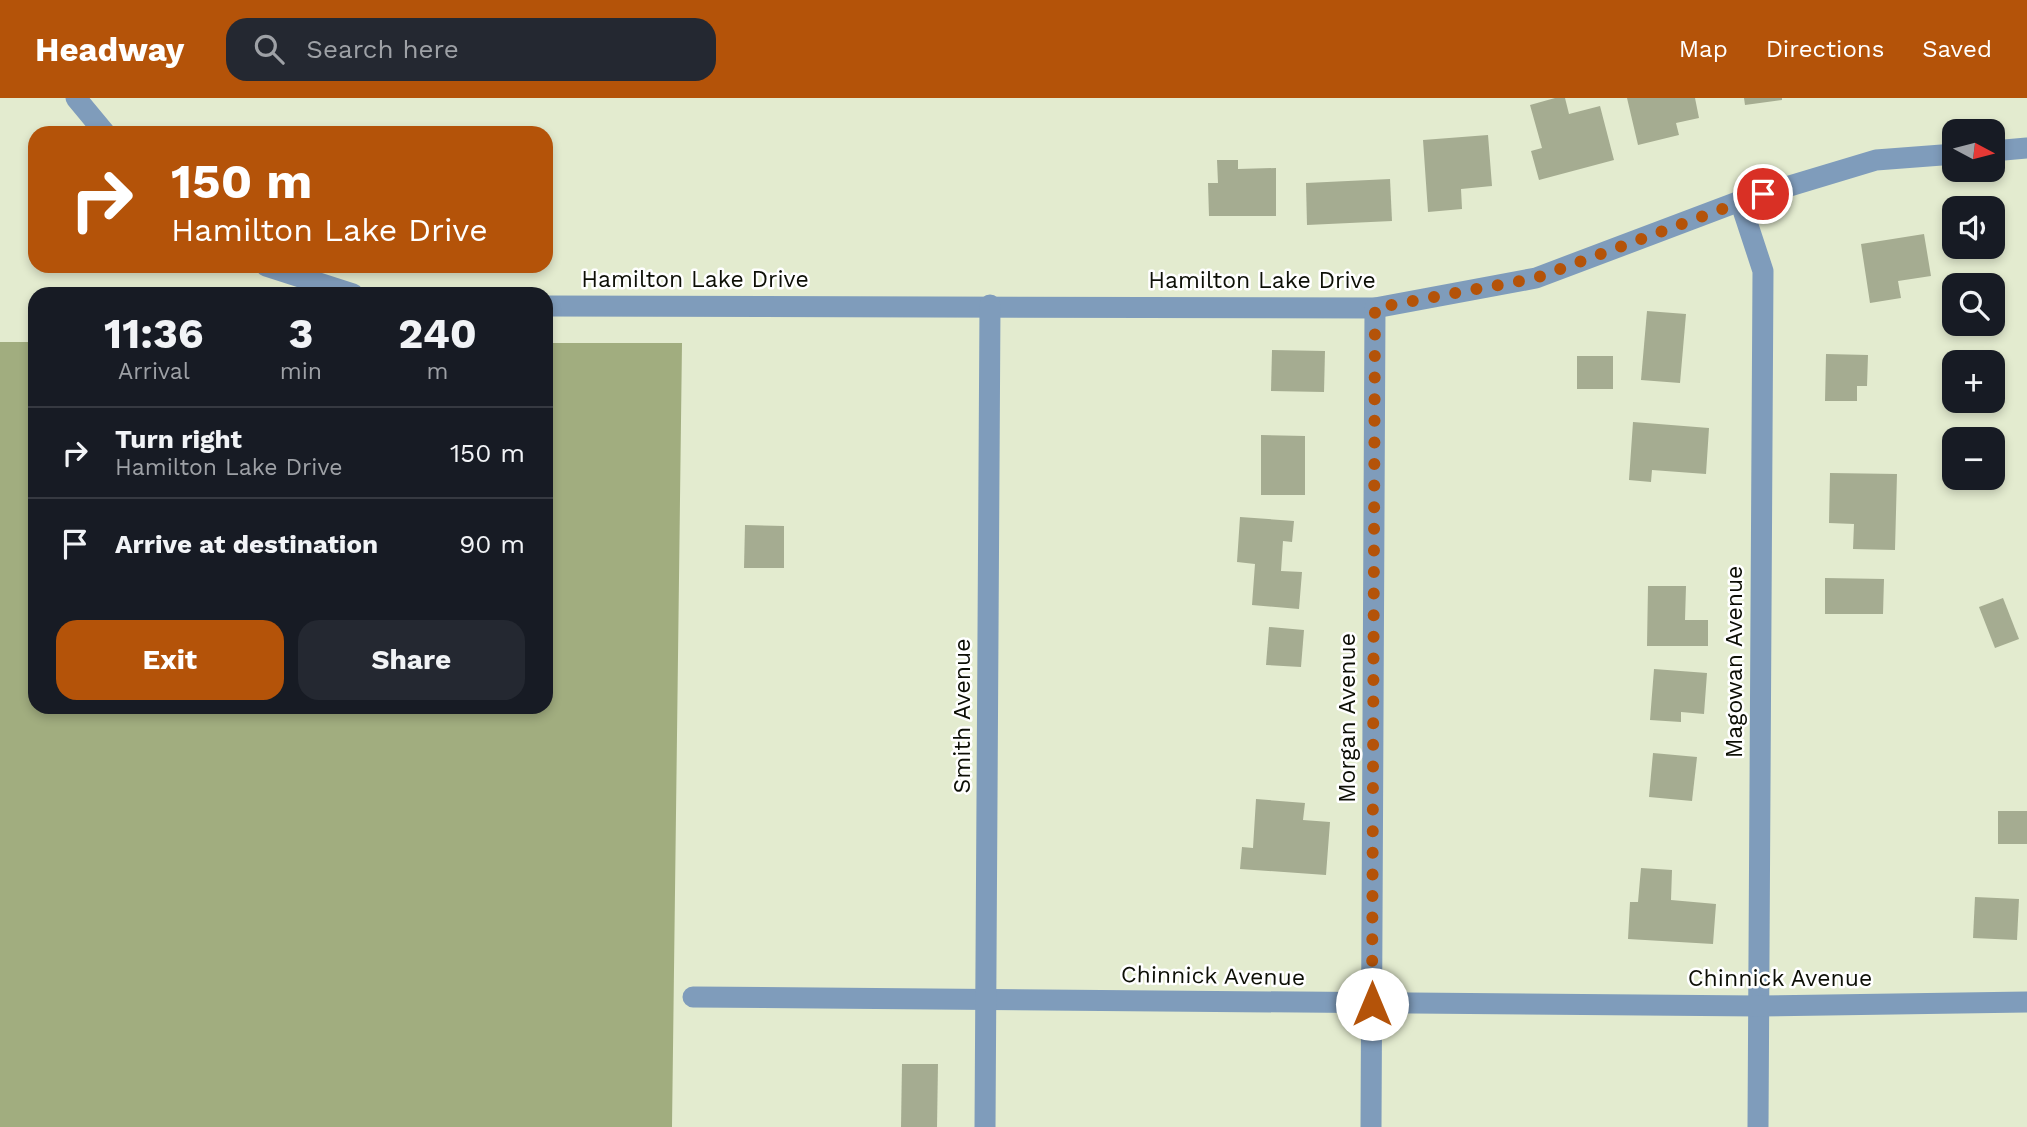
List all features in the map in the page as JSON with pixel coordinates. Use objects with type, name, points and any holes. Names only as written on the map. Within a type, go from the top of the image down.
[{"type":"street","points":[[76,98],[99,126]]},
{"type":"street","points":[[2006,150],[2027,148]]},
{"type":"street","name":"Hamilton Lake Drive","points":[[553,306],[1375,308],[1536,278],[1740,201],[1876,160],[1942,155]]},
{"type":"street","name":"Magowan Avenue","points":[[1740,201],[1763,271],[1758,1127]]},
{"type":"street","points":[[288,273],[331,287]]},
{"type":"street","name":"Smith Avenue","points":[[985,1127],[990,305]]},
{"type":"street","name":"Morgan Avenue","points":[[1371,1127],[1375,308]]},
{"type":"street","name":"Chinnick Avenue","points":[[692,998],[1759,1006],[2027,1002]]},
{"type":"green space","points":[[0,342],[28,342],[28,714],[553,714],[553,343],[682,343],[672,1127],[0,1127]]},
{"type":"building","points":[[1565,98],[1569,114],[1600,106],[1614,160],[1539,180],[1531,151],[1542,148],[1530,105]]},
{"type":"building","points":[[1627,98],[1695,98],[1699,118],[1676,123],[1679,135],[1638,145]]},
{"type":"building","points":[[1744,98],[1782,98],[1782,100],[1745,105]]},
{"type":"building","points":[[1488,135],[1492,186],[1461,189],[1462,209],[1428,212],[1423,140]]},
{"type":"building","points":[[1217,160],[1238,160],[1238,169],[1276,168],[1276,216],[1209,216],[1208,183],[1218,183]]},
{"type":"building","points":[[1390,179],[1392,221],[1307,225],[1306,183]]},
{"type":"building","points":[[1924,234],[1931,276],[1898,281],[1901,298],[1870,303],[1861,244]]},
{"type":"building","points":[[1647,311],[1686,314],[1680,383],[1641,380]]},
{"type":"building","points":[[1272,350],[1325,351],[1324,392],[1271,391]]},
{"type":"building","points":[[1826,354],[1868,355],[1867,386],[1857,386],[1857,401],[1825,401]]},
{"type":"building","points":[[1577,356],[1613,356],[1613,389],[1577,389]]},
{"type":"building","points":[[1633,422],[1709,428],[1706,474],[1652,470],[1651,482],[1629,480]]},
{"type":"building","points":[[1261,435],[1305,436],[1305,495],[1261,495]]},
{"type":"building","points":[[1830,473],[1897,474],[1895,550],[1853,549],[1854,524],[1829,523]]},
{"type":"building","points":[[1240,517],[1294,521],[1292,542],[1283,541],[1281,571],[1302,572],[1299,609],[1252,605],[1255,564],[1237,562]]},
{"type":"building","points":[[745,525],[784,526],[784,568],[744,568]]},
{"type":"building","points":[[1825,578],[1884,579],[1883,614],[1825,614]]},
{"type":"building","points":[[1648,586],[1686,586],[1685,620],[1708,620],[1708,646],[1647,646]]},
{"type":"building","points":[[2003,598],[2019,639],[1995,648],[1979,607]]},
{"type":"building","points":[[1269,627],[1304,630],[1301,667],[1266,665]]},
{"type":"building","points":[[1654,669],[1707,673],[1704,714],[1681,712],[1681,722],[1650,720]]},
{"type":"building","points":[[1653,753],[1697,757],[1692,801],[1649,797]]},
{"type":"building","points":[[1256,799],[1305,803],[1303,820],[1330,822],[1326,875],[1240,869],[1242,847],[1253,848]]},
{"type":"building","points":[[1998,811],[2027,811],[2027,844],[1998,844]]},
{"type":"building","points":[[1641,868],[1672,870],[1671,900],[1716,904],[1713,944],[1628,939],[1630,902],[1638,902]]},
{"type":"building","points":[[1975,897],[2019,899],[2017,940],[1973,938]]},
{"type":"building","points":[[902,1064],[938,1064],[937,1127],[901,1127]]},
{"type":"route","points":[[1372,1004],[1375,308],[1536,278],[1763,194]]}]
